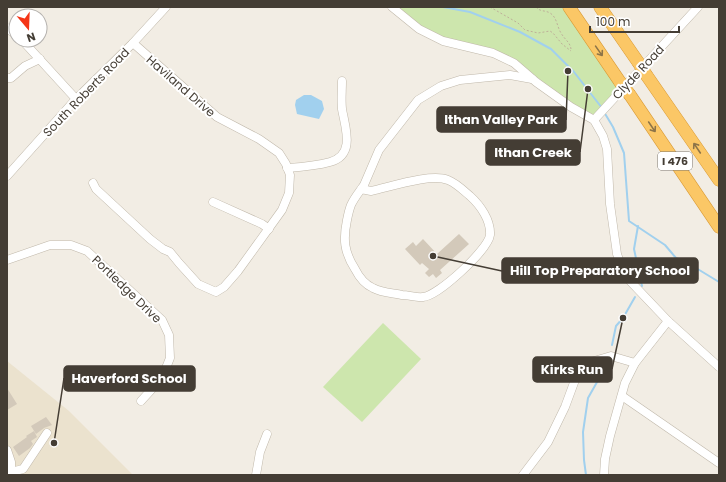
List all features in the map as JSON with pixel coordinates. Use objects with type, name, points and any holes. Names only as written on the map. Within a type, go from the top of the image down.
[{"type":"highway","name":"I 476","points":[[569,7],[719,227]]},
{"type":"highway","name":"I 476","points":[[600,7],[719,180]]},
{"type":"street","name":"South Roberts Road","points":[[7,176],[76,99],[133,43],[166,7]]},
{"type":"street","points":[[392,7],[419,29],[443,41],[493,53],[514,63],[532,79],[571,107],[594,120],[607,150],[610,204],[617,254],[622,268],[630,281],[668,322],[719,367]]},
{"type":"street","name":"Clyde Road","points":[[594,120],[698,7]]},
{"type":"street","name":"Haviland Drive","points":[[93,183],[96,189],[130,222],[163,249],[170,252],[198,284],[216,292],[224,287],[238,271],[269,229],[282,210],[289,193],[290,175],[279,153],[259,139],[217,117],[133,43]]},
{"type":"street","points":[[30,48],[76,99]]},
{"type":"street","points":[[7,78],[11,78],[25,66],[40,59]]},
{"type":"street","points":[[361,189],[371,191],[431,177],[447,179],[460,186],[474,199],[486,216],[490,235],[487,245],[461,272],[432,295],[423,297],[386,293],[374,289],[366,284],[348,259],[344,236],[350,206],[361,189],[379,150],[418,100],[441,86],[460,80],[510,75],[532,79]]},
{"type":"street","points":[[287,168],[331,162],[341,155],[347,139],[342,106],[342,81]]},
{"type":"street","points":[[213,202],[262,224],[269,229]]},
{"type":"street","name":"Portledge Drive","points":[[7,260],[50,245],[71,245],[87,251],[162,320],[169,335],[170,358],[162,378],[141,401]]},
{"type":"street","points":[[604,475],[605,459],[610,436],[625,383],[635,363],[668,322]]},
{"type":"street","points":[[523,475],[548,442],[564,407],[574,380],[594,361],[611,356],[635,363]]},
{"type":"street","points":[[622,396],[719,463]]},
{"type":"street","points":[[7,450],[11,462],[11,474],[23,469],[48,433]]},
{"type":"street","points":[[256,475],[260,452],[267,434]]},
{"type":"path","points":[[490,7],[518,23],[525,30],[538,33],[550,31],[571,51],[570,44],[560,33],[553,16],[549,12],[539,10],[536,7]]},
{"type":"shaded area","points":[[7,361],[69,411],[133,475],[7,475]]},
{"type":"green space","points":[[392,7],[567,7],[627,90],[594,120],[514,63],[443,41]]},
{"type":"green space","points":[[383,323],[421,359],[362,422],[323,387]]},
{"type":"water","points":[[304,95],[311,95],[322,101],[324,109],[319,119],[297,114],[295,105],[296,100]]},
{"type":"building","points":[[459,234],[469,244],[440,270],[442,273],[436,278],[433,274],[429,277],[425,273],[429,269],[422,263],[420,265],[405,249],[413,242],[416,246],[423,239],[437,254]]},
{"type":"building","points":[[7,388],[17,404],[7,410]]},
{"type":"building","points":[[46,417],[52,425],[44,428],[36,434],[31,426]]},
{"type":"building","points":[[34,431],[37,437],[31,441],[33,444],[19,456],[13,447]]},
{"type":"waterway","points":[[443,7],[470,12],[520,32],[551,49],[574,72],[602,108]]},
{"type":"waterway","points":[[604,112],[613,127],[624,153],[629,221],[665,245],[676,258],[719,282]]},
{"type":"waterway","points":[[638,226],[634,249],[642,286]]},
{"type":"waterway","points":[[612,345],[616,326],[623,318],[635,297]]},
{"type":"waterway","points":[[586,475],[583,432],[588,398],[605,368]]},
{"type":"place","name":"Ithan Valley Park","points":[[568,71]]},
{"type":"place","name":"Ithan Creek","points":[[588,89]]},
{"type":"place","name":"Hill Top Preparatory School","points":[[433,256]]},
{"type":"place","name":"Kirks Run","points":[[623,318]]},
{"type":"place","name":"Haverford School","points":[[54,443]]}]
